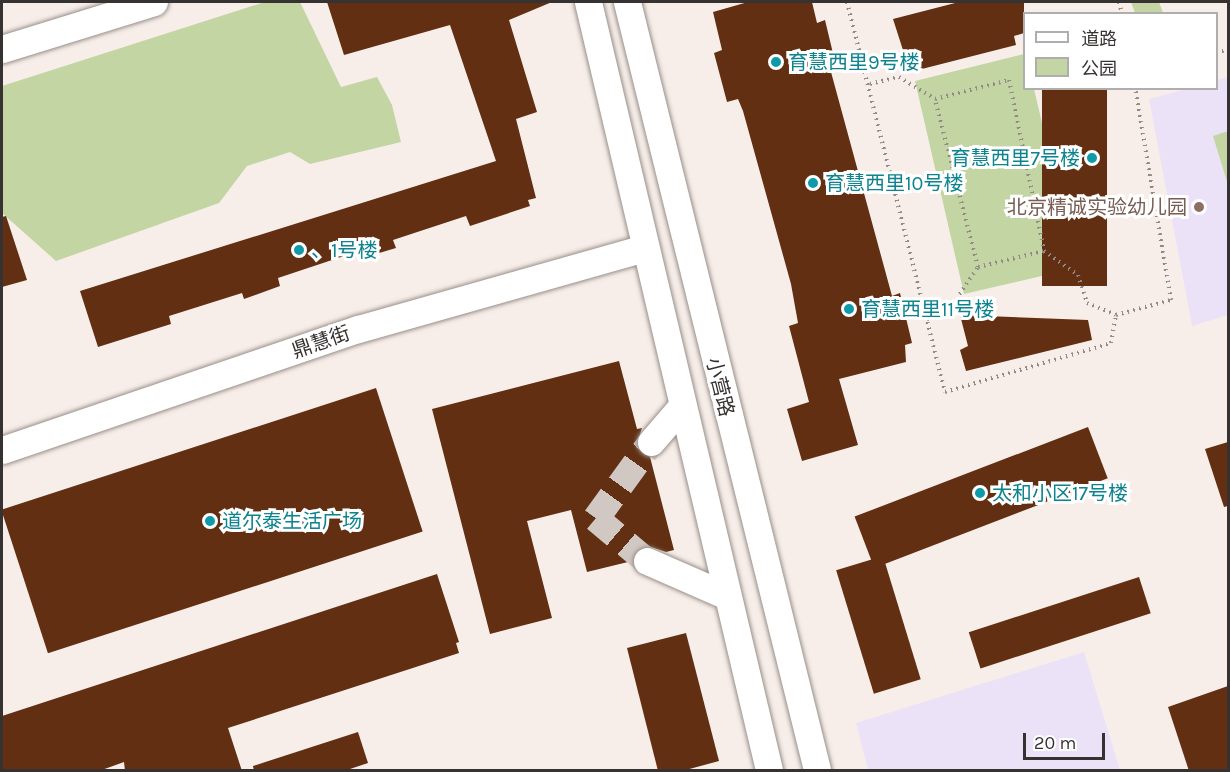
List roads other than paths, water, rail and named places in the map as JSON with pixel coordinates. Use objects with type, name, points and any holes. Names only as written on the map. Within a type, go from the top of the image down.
[{"type":"street","points":[[2,49],[154,2]]},
{"type":"street","name":"小营路","points":[[588,2],[769,771]]},
{"type":"street","name":"小营路","points":[[627,2],[817,771]]},
{"type":"street","name":"鼎慧街","points":[[2,450],[358,329],[645,248]]},
{"type":"street","points":[[651,442],[682,406]]},
{"type":"street","points":[[647,561],[727,596]]},
{"type":"tunnel","points":[[647,561],[596,518],[651,442]]},
{"type":"place","name":"育慧西里9号楼","points":[[776,62]]},
{"type":"place","name":"育慧西里7号楼","points":[[1092,158]]},
{"type":"place","name":"育慧西里10号楼","points":[[813,183]]},
{"type":"place","name":"北京精诚实验幼儿园","points":[[1199,207]]},
{"type":"place","name":"、1号楼","points":[[299,250]]},
{"type":"place","name":"育慧西里11号楼","points":[[849,309]]},
{"type":"place","name":"太和小区17号楼","points":[[980,493]]},
{"type":"place","name":"道尔泰生活广场","points":[[210,521]]}]
